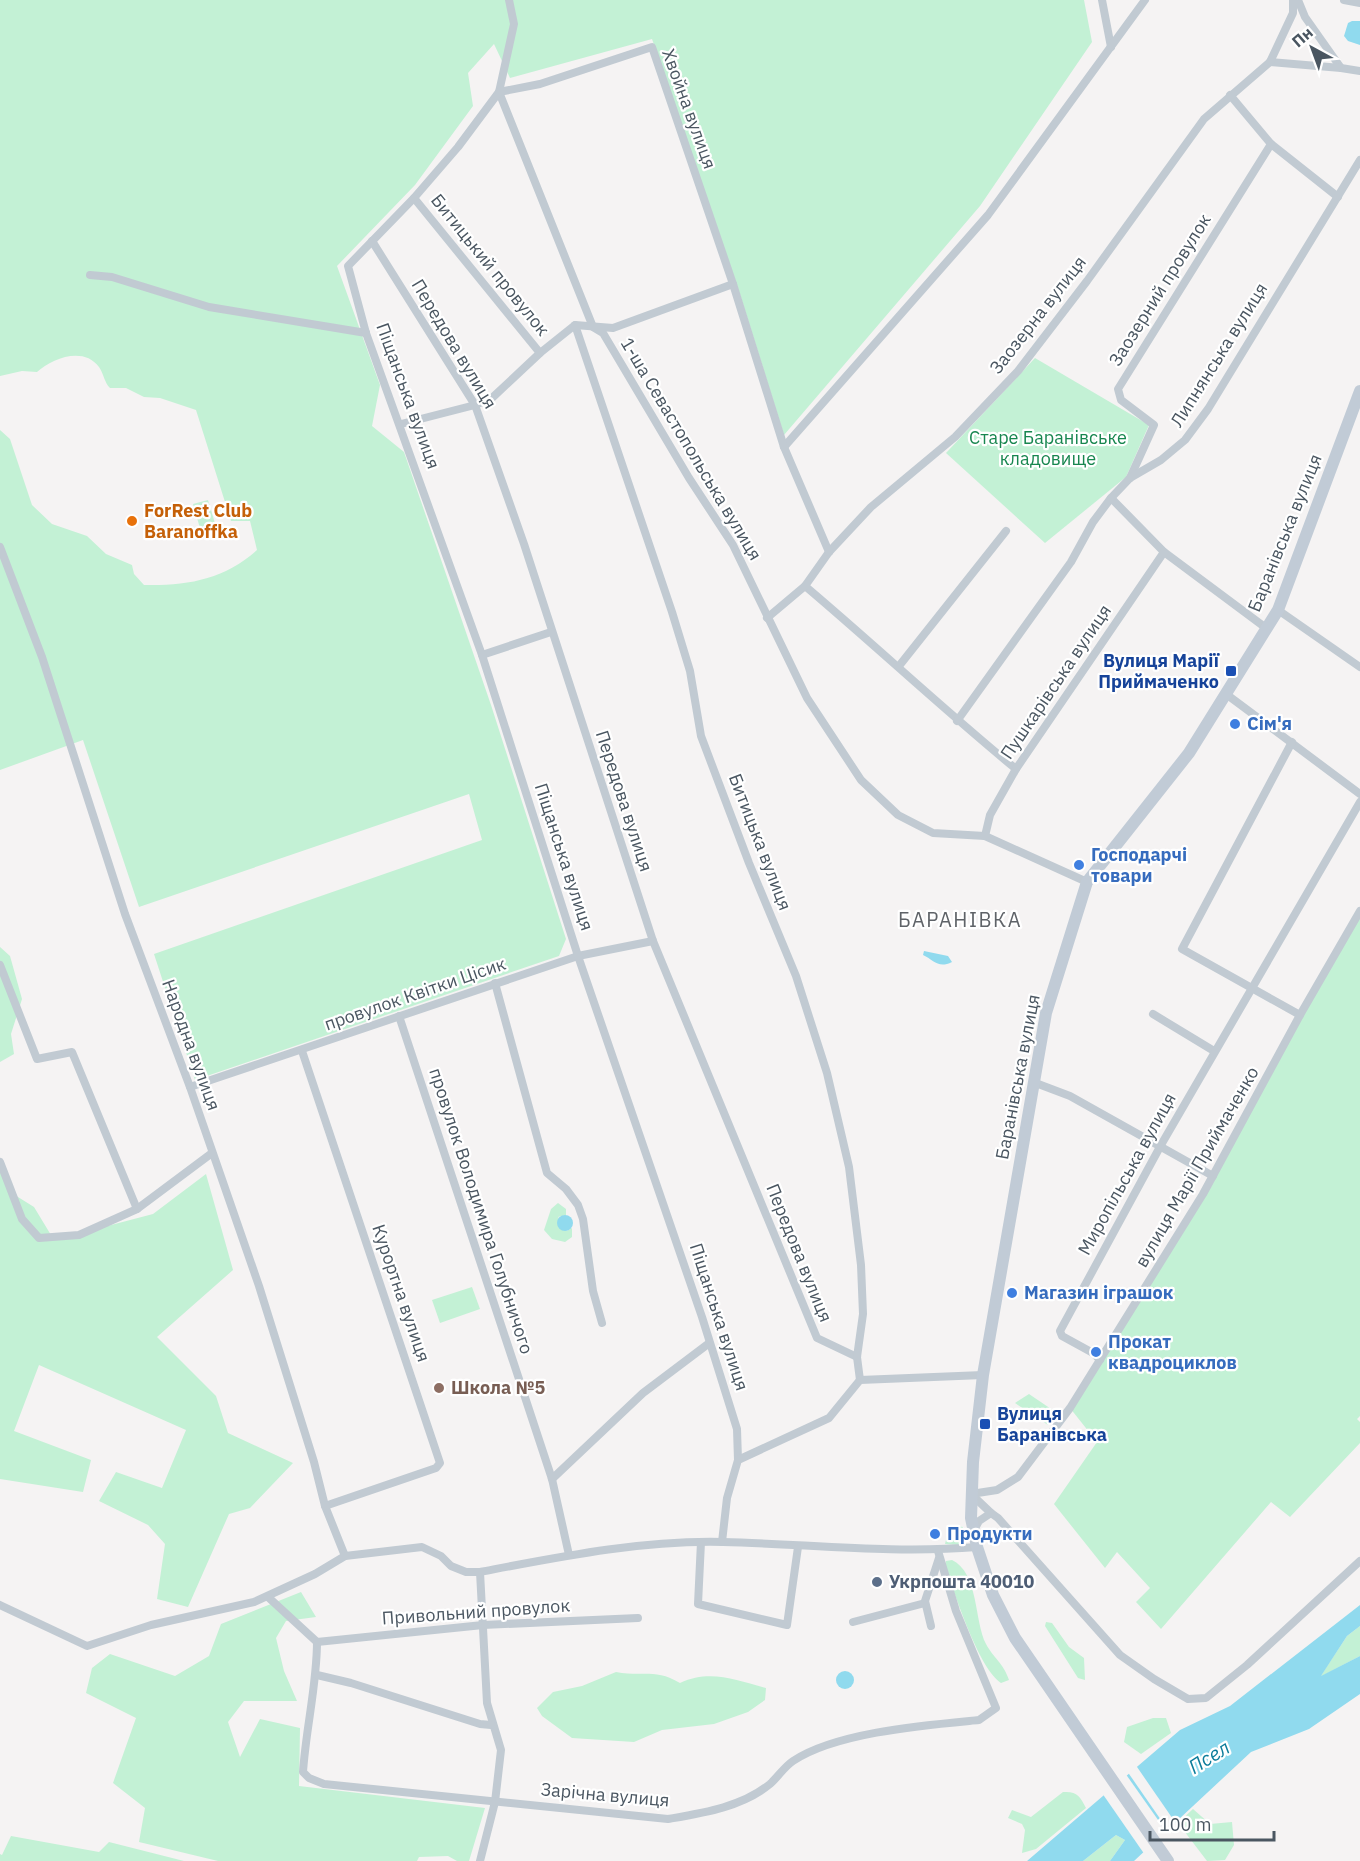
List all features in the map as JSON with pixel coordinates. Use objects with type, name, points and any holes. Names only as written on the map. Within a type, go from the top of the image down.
[{"type":"main road","name":"Баранівська вулиця","points":[[1168,1861],[1015,1638],[993,1595],[977,1547],[971,1494],[983,1375],[1046,1013],[1086,882],[1159,793],[1226,694],[1278,610],[1360,391]]},
{"type":"street","points":[[372,241],[414,198],[458,147],[499,92],[514,24],[509,0]]},
{"type":"street","points":[[1102,0],[1111,47]]},
{"type":"street","points":[[784,447],[988,215],[1145,0]]},
{"type":"street","name":"Заозерна вулиця","points":[[766,618],[805,586],[829,552],[871,507],[955,437],[1018,371],[1204,119],[1270,63],[1293,13],[1293,0]]},
{"type":"street","points":[[1298,0],[1305,17],[1341,68]]},
{"type":"street","points":[[1344,0],[1360,3]]},
{"type":"street","name":"Хвойна вулиця","points":[[499,92],[540,84],[652,47],[733,284],[784,447],[829,552]]},
{"type":"street","points":[[1270,63],[1360,71]]},
{"type":"street","name":"1-ша Севастопольська вулиця","points":[[499,92],[593,327],[603,333],[689,478],[733,544],[766,618],[807,698],[861,780],[898,815],[933,833],[986,836],[1086,882]]},
{"type":"street","points":[[1230,95],[1271,144],[1338,197]]},
{"type":"street","name":"Заозерний провулок","points":[[1130,478],[1154,424],[1121,400],[1118,389],[1271,144]]},
{"type":"street","name":"Липнянська вулиця","points":[[957,721],[1071,561],[1093,522],[1111,498],[1130,478],[1161,460],[1185,440],[1208,409],[1360,160]]},
{"type":"street","name":"Битицький провулок","points":[[414,198],[540,353]]},
{"type":"street","name":"Піщанська вулиця","points":[[372,241],[348,266],[366,333],[482,655],[578,956],[661,1194],[737,1429],[738,1460],[728,1498],[722,1542]]},
{"type":"street","name":"Передова вулиця","points":[[372,241],[475,405],[524,544],[653,941],[817,1338],[857,1358]]},
{"type":"street","points":[[90,275],[112,277],[209,307],[366,333]]},
{"type":"street","points":[[400,424],[475,405],[492,398],[540,353],[575,326],[613,328],[733,284]]},
{"type":"street","name":"Битицька вулиця","points":[[575,326],[672,612],[690,671],[701,736],[749,863],[796,976],[827,1074],[849,1167],[861,1265],[863,1314],[857,1358],[860,1380]]},
{"type":"street","points":[[1111,498],[1164,552],[1266,628]]},
{"type":"street","points":[[899,666],[1006,531]]},
{"type":"street","name":"Народна вулиця","points":[[0,546],[42,657],[125,914],[190,1087],[259,1286],[314,1462],[325,1506],[345,1556]]},
{"type":"street","name":"Пушкарівська вулиця","points":[[986,836],[990,815],[1016,769],[1164,552]]},
{"type":"street","points":[[805,586],[899,666],[957,721],[1016,769]]},
{"type":"street","points":[[1278,610],[1360,667]]},
{"type":"street","points":[[482,655],[551,632]]},
{"type":"street","points":[[1226,694],[1360,794]]},
{"type":"street","points":[[1292,742],[1182,949],[1300,1015]]},
{"type":"street","name":"Миропільська вулиця","points":[[1100,1360],[1093,1353],[1062,1336],[1060,1331],[1214,1051],[1360,802]]},
{"type":"street","name":"вулиця Марії Приймаченко","points":[[971,1494],[997,1490],[1018,1477],[1070,1408],[1213,1176],[1300,1015],[1360,911]]},
{"type":"street","name":"провулок Квітки Цісик","points":[[190,1087],[578,956],[653,941]]},
{"type":"street","points":[[0,965],[37,1059],[72,1052],[137,1209]]},
{"type":"street","points":[[495,983],[547,1173],[566,1189],[578,1205],[583,1219],[591,1282],[602,1323]]},
{"type":"street","points":[[1153,1014],[1214,1051]]},
{"type":"street","name":"провулок Володимира Голубничого","points":[[399,1016],[552,1479],[569,1555]]},
{"type":"street","name":"Курортна вулиця","points":[[302,1051],[440,1463],[436,1468],[325,1506]]},
{"type":"street","points":[[1033,1082],[1070,1096],[1213,1176]]},
{"type":"street","points":[[0,1162],[22,1219],[39,1238],[79,1235],[137,1209],[212,1154]]},
{"type":"street","points":[[552,1479],[643,1393],[708,1344]]},
{"type":"street","points":[[738,1460],[829,1418],[860,1380],[983,1375]]},
{"type":"street","points":[[971,1494],[1120,1655],[1188,1699],[1206,1698],[1246,1665],[1360,1561]]},
{"type":"street","points":[[974,1530],[979,1521],[991,1513]]},
{"type":"street","points":[[701,1542],[698,1604],[788,1625],[798,1547]]},
{"type":"street","points":[[0,1605],[87,1646],[151,1625],[268,1597],[345,1556],[422,1547],[441,1556],[451,1566],[466,1572],[480,1572],[569,1555],[701,1542],[938,1554],[977,1547]]},
{"type":"street","points":[[930,1626],[925,1603],[938,1554]]},
{"type":"street","name":"Зарічна вулиця","points":[[317,1642],[317,1675],[311,1693],[303,1772],[309,1778],[324,1784],[618,1812],[645,1818],[668,1819],[706,1813],[742,1800],[769,1784],[792,1761],[849,1739],[979,1720],[996,1708],[956,1611],[938,1554]]},
{"type":"street","points":[[480,1572],[484,1676],[491,1725],[501,1750],[495,1802],[480,1861]]},
{"type":"street","points":[[268,1597],[317,1642]]},
{"type":"street","points":[[853,1622],[925,1603]]},
{"type":"street","name":"Привольний провулок","points":[[317,1642],[483,1625],[638,1618]]},
{"type":"street","points":[[317,1675],[351,1683],[480,1724],[491,1725]]},
{"type":"green space","points":[[0,0],[1084,0],[1092,42],[980,206],[784,435],[738,288],[652,39],[510,78],[494,44],[468,73],[473,106],[415,185],[337,266],[380,385],[372,426],[404,452],[491,705],[566,939],[559,956],[195,1080],[154,954],[482,840],[469,794],[139,907],[83,740],[0,770],[0,430],[10,439],[32,505],[52,524],[87,536],[106,554],[132,565],[134,574],[144,585],[175,584],[205,579],[232,568],[257,550],[250,521],[231,521],[196,410],[160,398],[144,397],[126,388],[110,388],[99,367],[85,357],[68,356],[51,362],[37,372],[22,371],[0,376]]},
{"type":"green space","name":"Старе Баранівське кладовище","points":[[1035,358],[1149,425],[1126,477],[1045,543],[946,453]]},
{"type":"green space","points":[[208,500],[217,530],[202,535],[193,504]]},
{"type":"green space","points":[[1360,911],[1360,1416],[1357,1419],[1360,1422],[1360,1443],[1290,1517],[1271,1502],[1161,1629],[1136,1602],[1150,1588],[1117,1552],[1105,1568],[1054,1504],[1097,1442],[1070,1408],[1123,1327]]},
{"type":"green space","points":[[0,947],[10,956],[22,999],[11,1034],[14,1054],[0,1062]]},
{"type":"green space","points":[[0,1170],[10,1192],[34,1207],[54,1240],[153,1214],[206,1174],[233,1270],[157,1337],[216,1396],[228,1433],[293,1463],[250,1508],[229,1514],[188,1607],[157,1599],[165,1544],[148,1525],[99,1501],[116,1472],[162,1488],[186,1430],[39,1365],[14,1431],[91,1460],[83,1492],[0,1479]]},
{"type":"green space","points":[[558,1203],[566,1209],[566,1215],[558,1217],[567,1231],[572,1228],[572,1237],[565,1242],[552,1239],[544,1230],[551,1209]]},
{"type":"green space","points":[[472,1287],[480,1309],[440,1323],[432,1300]]},
{"type":"green space","points":[[1029,1394],[1057,1413],[1048,1425],[1015,1403]]},
{"type":"green space","points":[[955,1526],[963,1527],[963,1542],[960,1545],[945,1544],[948,1532]]},
{"type":"green space","points":[[952,1560],[961,1566],[967,1575],[986,1644],[1009,1680],[1001,1683],[992,1675],[976,1646],[945,1566],[946,1561]]},
{"type":"green space","points":[[301,1592],[316,1617],[286,1621],[276,1638],[284,1671],[297,1701],[244,1701],[228,1722],[240,1757],[260,1719],[300,1728],[299,1786],[485,1808],[469,1861],[457,1861],[448,1856],[419,1857],[417,1861],[218,1861],[139,1842],[145,1808],[113,1783],[136,1718],[86,1693],[92,1668],[110,1654],[175,1676],[209,1656],[221,1624]]},
{"type":"green space","points":[[1046,1622],[1052,1623],[1069,1647],[1084,1658],[1085,1680],[1078,1678],[1045,1626]]},
{"type":"green space","points":[[1360,1626],[1360,1656],[1320,1677],[1347,1636]]},
{"type":"green space","points":[[616,1672],[656,1674],[680,1683],[712,1676],[734,1679],[766,1688],[765,1700],[748,1712],[714,1724],[662,1730],[634,1742],[572,1738],[542,1716],[537,1708],[553,1692],[582,1686]]},
{"type":"green space","points":[[1153,1718],[1166,1718],[1171,1733],[1141,1754],[1124,1742],[1127,1727]]},
{"type":"green space","points":[[1063,1792],[1078,1795],[1086,1808],[1036,1849],[1022,1853],[1025,1830],[1022,1824],[1008,1818],[1012,1810],[1031,1817]]},
{"type":"green space","points":[[1193,1809],[1210,1824],[1232,1822],[1234,1845],[1225,1860],[1207,1861],[1178,1823]]},
{"type":"green space","points":[[1116,1835],[1125,1840],[1110,1861],[1083,1861]]},
{"type":"green space","points":[[11,1836],[99,1852],[109,1842],[184,1861],[0,1861],[0,1854],[2,1855]]},
{"type":"water","points":[[1360,21],[1360,45],[1348,41],[1344,36],[1348,23]]},
{"type":"water","points":[[924,951],[948,956],[952,962],[943,965],[936,963],[923,955]]},
{"type":"water","points":[[565,1215],[573,1223],[565,1231],[557,1223]]},
{"type":"water","name":"Псел","points":[[1360,1605],[1360,1626],[1347,1636],[1321,1676],[1360,1656],[1360,1694],[1309,1729],[1251,1752],[1134,1861],[1110,1861],[1125,1840],[1116,1835],[1083,1861],[1027,1861],[1180,1730],[1230,1706]]},
{"type":"water","points":[[845,1671],[851,1674],[854,1680],[851,1686],[845,1689],[839,1686],[836,1680],[839,1674]]},
{"type":"pier","points":[[1135,1764],[1177,1825],[1170,1833],[1127,1771]]},
{"type":"pier","points":[[1125,1773],[1168,1834],[1145,1855],[1102,1793]]},
{"type":"place","name":"ForRest Club Baranoffka","points":[[132,521]]},
{"type":"place","name":"Вулиця Марії Приймаченко","points":[[1231,671]]},
{"type":"place","name":"Сім'я","points":[[1235,724]]},
{"type":"place","name":"Господарчі товари","points":[[1079,865]]},
{"type":"place","name":"Магазин іграшок","points":[[1012,1293]]},
{"type":"place","name":"Прокат квадроциклов","points":[[1096,1352]]},
{"type":"place","name":"Школа №5","points":[[439,1388]]},
{"type":"place","name":"Вулиця Баранівська","points":[[985,1424]]},
{"type":"place","name":"Продукти","points":[[935,1534]]},
{"type":"place","name":"Укрпошта 40010","points":[[877,1582]]},
{"type":"district","name":"БАРАНІВКА","points":[[960,920]]}]
